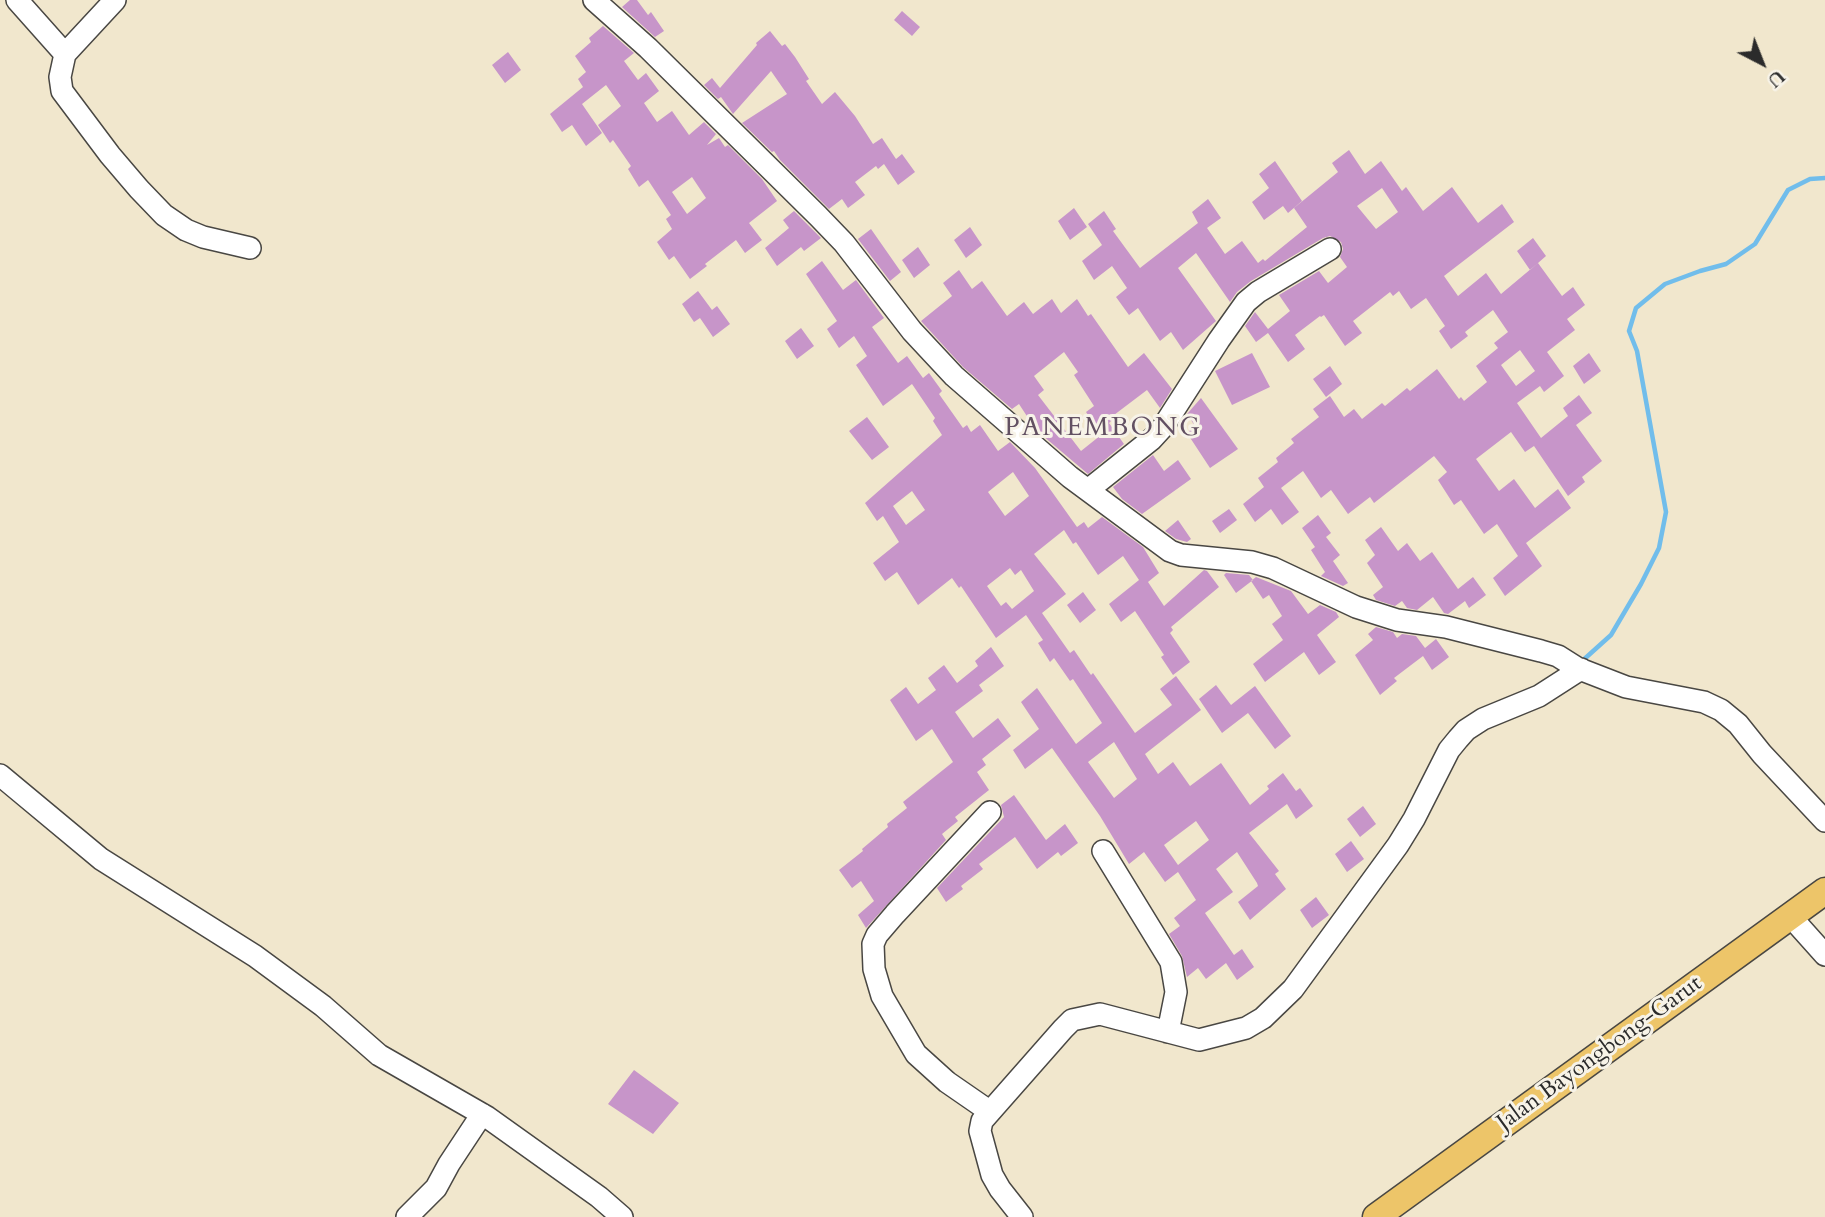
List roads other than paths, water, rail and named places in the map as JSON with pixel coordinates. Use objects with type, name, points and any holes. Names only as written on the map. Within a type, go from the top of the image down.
[{"type":"main road","name":"Jalan Bayongbong-Garut","points":[[1376,1217],[1825,891]]},
{"type":"street","points":[[18,0],[65,54]]},
{"type":"street","points":[[115,0],[65,54],[60,77],[62,91],[110,155],[164,215],[186,230],[203,237],[250,248]]},
{"type":"street","points":[[594,0],[827,225],[932,355],[981,401],[1088,490],[1170,551],[1181,555],[1252,562],[1273,568],[1356,607],[1397,620],[1446,627],[1558,656],[1579,669],[1626,687],[1704,702],[1721,710],[1738,724],[1762,754],[1825,821]]},
{"type":"street","points":[[1088,490],[1152,439],[1163,427],[1246,302],[1330,249]]},
{"type":"street","points":[[1022,1217],[992,1175],[980,1131],[982,1107],[1072,1020],[1100,1014],[1199,1040],[1247,1028],[1263,1018],[1293,989],[1398,845],[1449,750],[1466,730],[1483,719],[1539,696],[1579,669]]},
{"type":"street","points":[[0,775],[101,859],[255,956],[323,1006],[379,1055],[482,1114],[599,1197],[622,1217]]},
{"type":"street","points":[[982,1107],[916,1055],[883,996],[874,970],[873,944],[895,914],[990,812]]},
{"type":"street","points":[[1103,851],[1171,962],[1176,992],[1167,1030]]},
{"type":"street","points":[[1791,917],[1825,955]]},
{"type":"street","points":[[407,1217],[436,1188],[482,1114]]},
{"type":"waterway","points":[[1581,662],[1611,635],[1641,584],[1659,548],[1666,512],[1637,351],[1629,331],[1636,308],[1665,284],[1726,264],[1755,244],[1788,190],[1810,179],[1825,178]]},
{"type":"district","name":"PANEMBONG","points":[[1103,429]]}]
